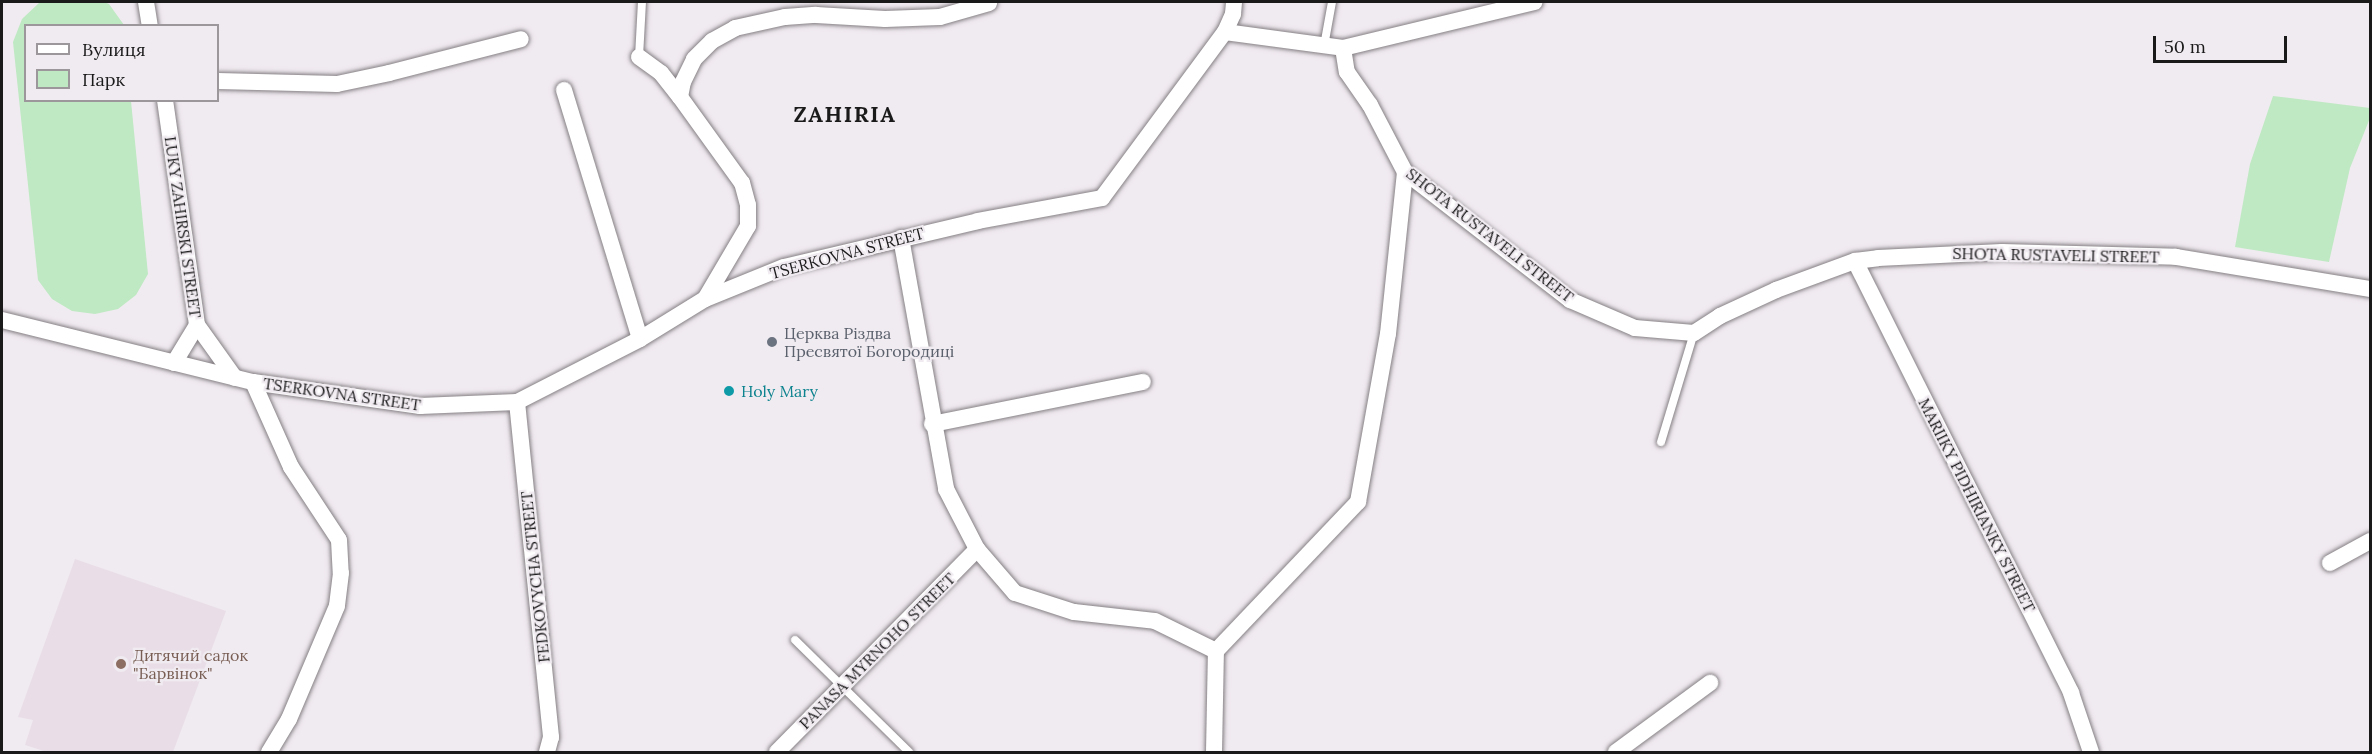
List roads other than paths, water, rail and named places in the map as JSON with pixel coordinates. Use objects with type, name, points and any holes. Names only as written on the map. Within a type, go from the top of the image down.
[{"type":"street","points":[[146,2],[150,24]]},
{"type":"street","name":"TSERKOVNA STREET","points":[[2,320],[253,382],[420,406],[517,402],[640,339],[705,299],[784,267],[900,238],[1102,198],[1225,32],[1233,14],[1234,2]]},
{"type":"street","points":[[1225,32],[1343,48],[1534,2]]},
{"type":"street","points":[[680,97],[683,82],[694,59],[712,41],[735,28],[785,17],[816,15],[885,19],[940,17],[989,3]]},
{"type":"street","points":[[219,81],[337,84],[521,39]]},
{"type":"street","name":"SHOTA RUSTAVELI STREET","points":[[1343,48],[1347,72],[1370,105],[1405,172],[1570,300],[1635,328],[1694,333],[1720,316],[1776,290],[1855,261],[2002,252],[2176,257],[2370,289]]},
{"type":"street","points":[[639,57],[661,73],[742,183],[748,205],[748,226],[705,299]]},
{"type":"street","points":[[564,90],[640,339]]},
{"type":"street","name":"LUKY ZAHIRSKI STREET","points":[[165,102],[197,326],[235,378]]},
{"type":"street","points":[[1214,753],[1216,651],[1358,502],[1388,334],[1405,172]]},
{"type":"street","points":[[900,238],[932,424],[946,489],[977,549],[1015,593],[1074,612],[1155,621],[1216,651]]},
{"type":"street","name":"MARIIKY PIDHIRIANKY STREET","points":[[1855,261],[2071,693],[2091,753]]},
{"type":"street","points":[[174,363],[197,326]]},
{"type":"street","points":[[253,382],[291,467],[339,540],[341,573],[337,606],[289,719],[269,753]]},
{"type":"street","points":[[932,424],[1143,382]]},
{"type":"street","name":"FEDKOVYCHA STREET","points":[[517,402],[551,737],[548,753]]},
{"type":"street","points":[[2330,562],[2370,541]]},
{"type":"street","name":"PANASA MYRNOHO STREET","points":[[777,753],[977,549]]},
{"type":"street","points":[[1616,753],[1710,683]]},
{"type":"lane","points":[[639,57],[642,2]]},
{"type":"lane","points":[[1324,45],[1332,2]]},
{"type":"lane","points":[[1661,442],[1694,333]]},
{"type":"lane","points":[[795,640],[843,685],[909,753]]},
{"type":"place","name":"Церква Різдва Пресвятої Богородиці","points":[[772,342]]},
{"type":"place","name":"Holy Mary","points":[[729,391]]},
{"type":"place","name":"Дитячий садок \"Барвінок\"","points":[[121,664]]},
{"type":"district","name":"ZAHIRIA","points":[[845,115]]}]
